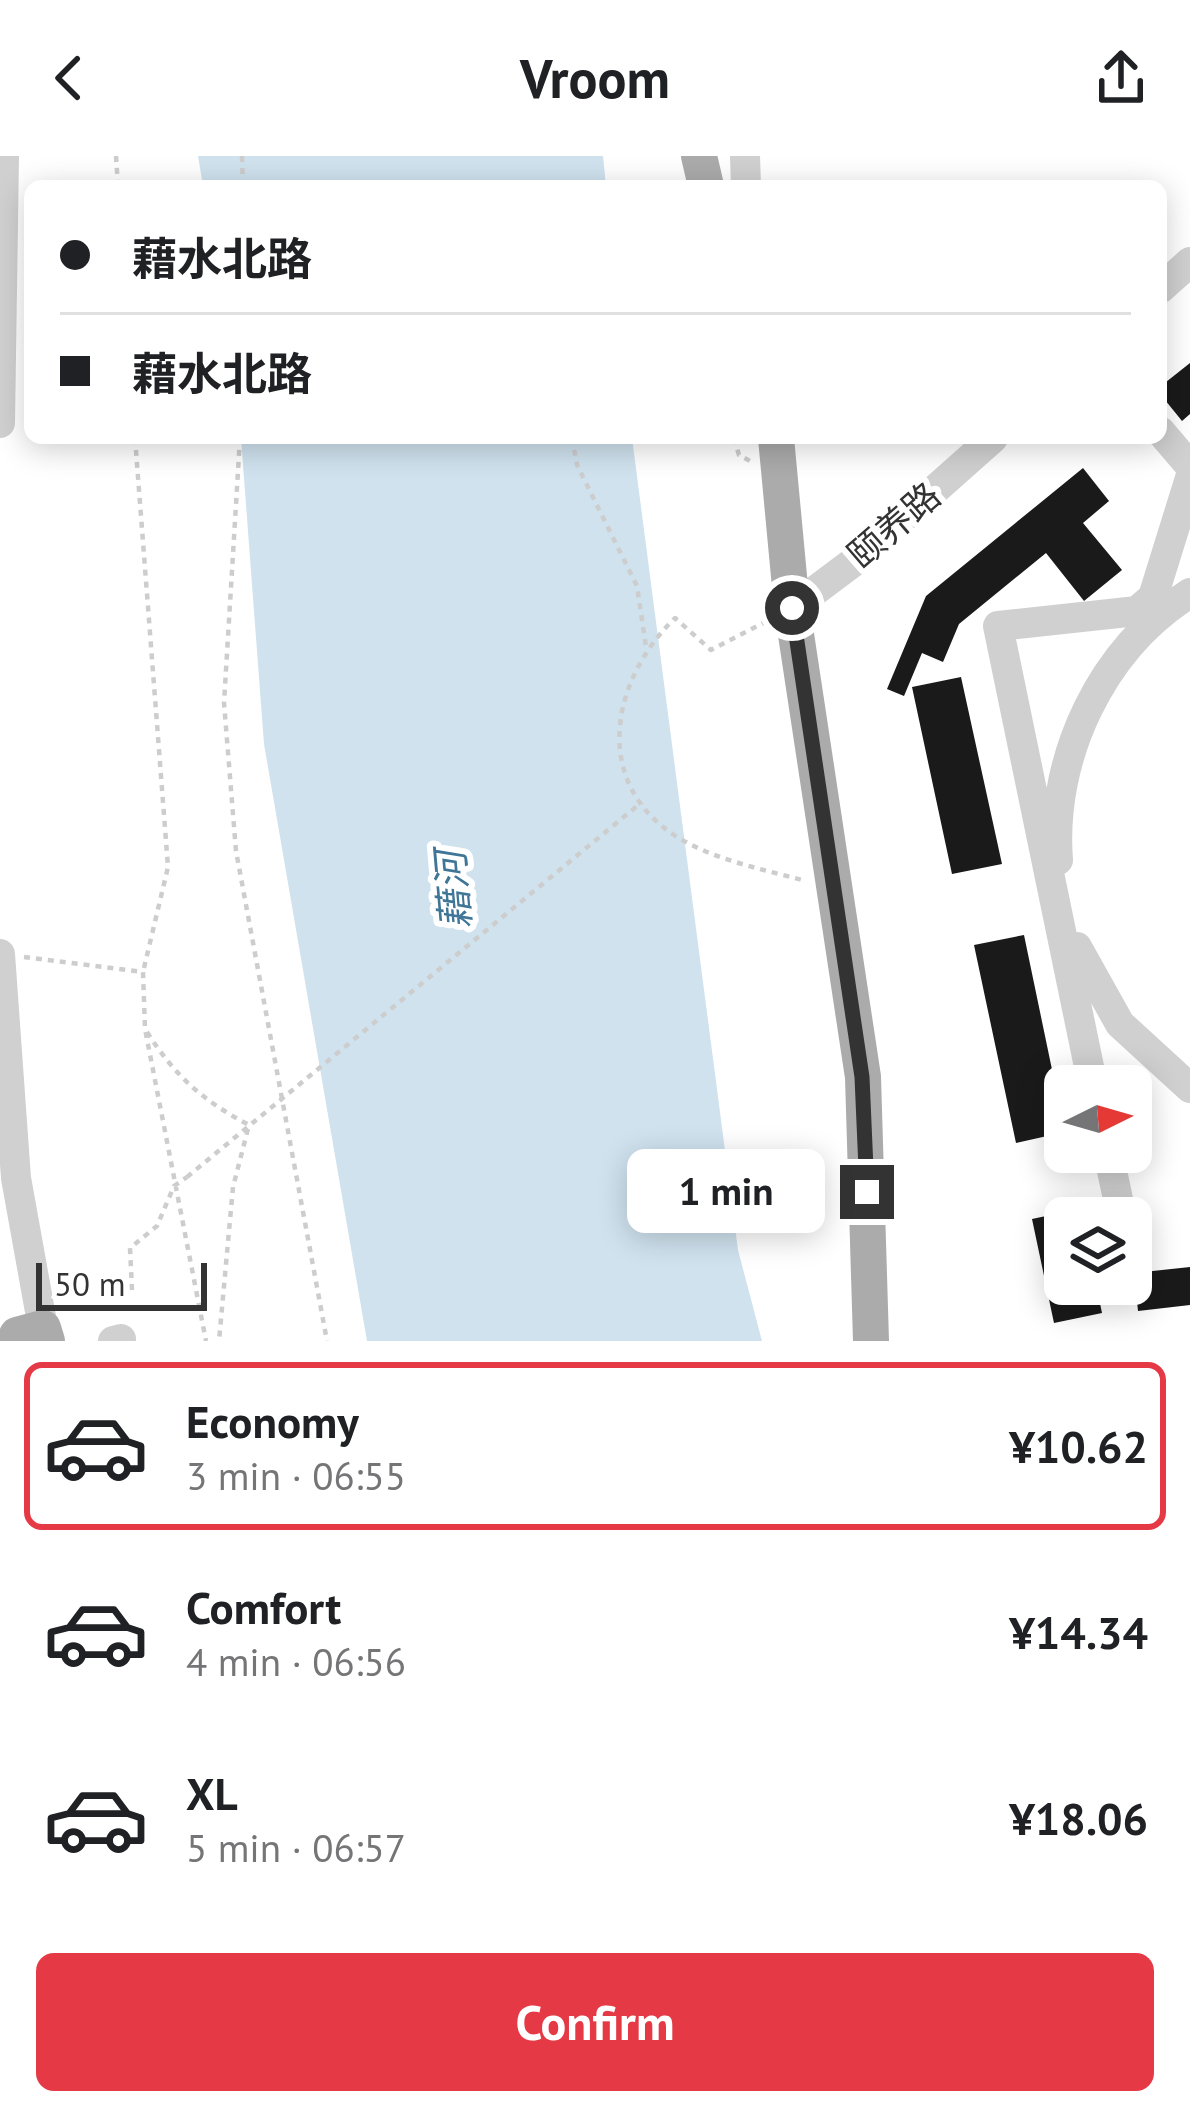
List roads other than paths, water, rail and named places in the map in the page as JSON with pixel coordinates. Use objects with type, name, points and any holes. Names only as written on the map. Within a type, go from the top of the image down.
[{"type":"main road","points":[[775,444],[792,608],[862,1077],[871,1341]]},
{"type":"street","points":[[0,423],[4,156]]},
{"type":"street","points":[[1167,283],[1190,262]]},
{"type":"street","points":[[1167,440],[1190,466]]},
{"type":"street","name":"颐养路","points":[[792,608],[856,560],[986,444]]},
{"type":"street","points":[[1089,1065],[998,626],[1137,611],[1153,597],[1190,478]]},
{"type":"street","points":[[1190,593],[1134,640],[1096,692],[1066,766],[1057,846],[1065,910],[1086,970],[1142,1049],[1190,1088]]},
{"type":"street","points":[[0,954],[16,1178],[36,1337]]},
{"type":"water","points":[[198,156],[603,156],[605,180],[202,180]]},
{"type":"water","name":"藉河","points":[[241,444],[633,444],[738,1250],[762,1341],[367,1341],[264,744]]}]
